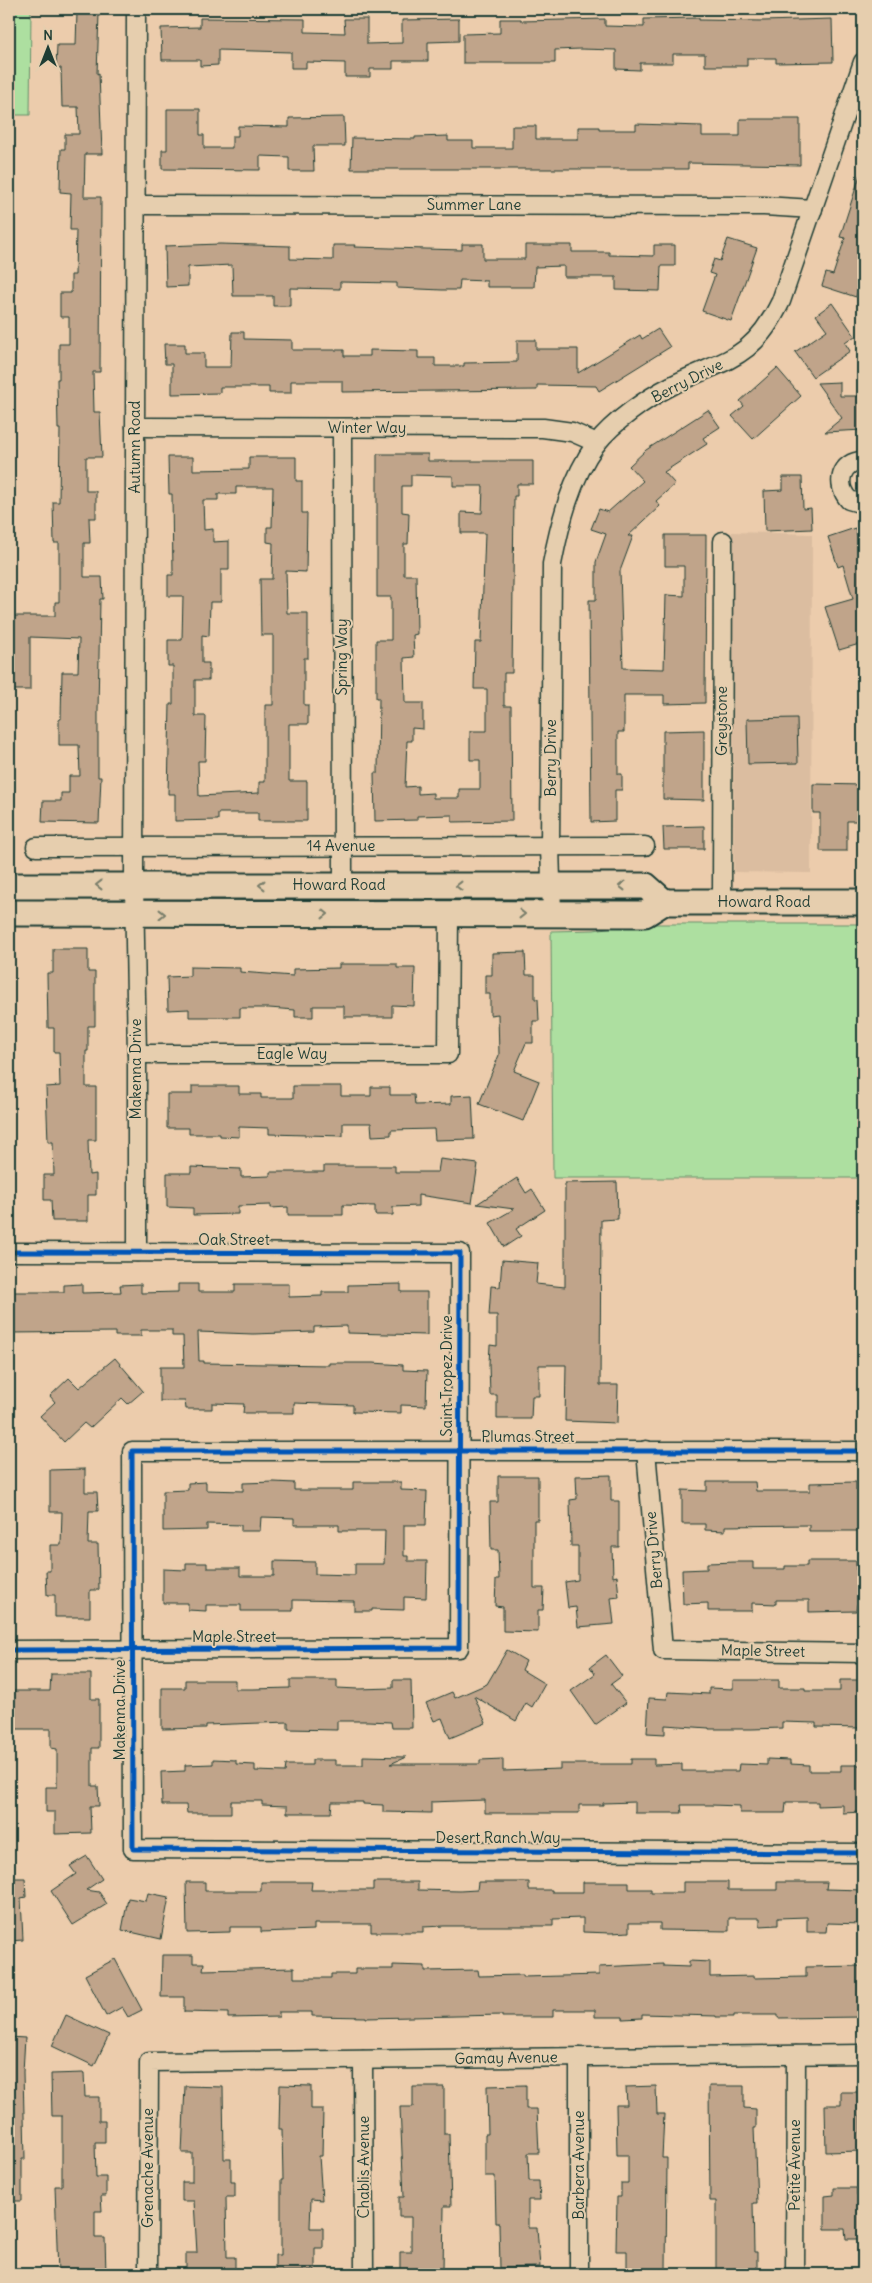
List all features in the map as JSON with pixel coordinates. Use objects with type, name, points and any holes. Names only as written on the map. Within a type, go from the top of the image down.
[{"type":"main road","name":"Howard Road","points":[[9,886],[646,886],[664,902]]},
{"type":"main road","name":"Howard Road","points":[[9,914],[645,914],[664,902],[863,902]]},
{"type":"street","name":"Autumn Road","points":[[134,885],[136,9]]},
{"type":"street","name":"Berry Drive","points":[[552,914],[550,846],[552,564],[561,519],[579,475],[597,444],[629,413],[670,386],[723,363],[747,350],[762,335],[781,301],[863,62]]},
{"type":"street","name":"Summer Lane","points":[[136,205],[764,206],[813,210]]},
{"type":"street","name":"Winter Way","points":[[135,427],[543,428],[572,432],[597,444]]},
{"type":"street","name":"Spring Way","points":[[342,428],[342,885]]},
{"type":"street","points":[[863,461],[852,463],[846,467],[840,480],[841,488],[849,500],[863,504]]},
{"type":"street","name":"Greystone","points":[[722,902],[723,540]]},
{"type":"street","name":"14 Avenue","points":[[36,847],[646,846]]},
{"type":"street","name":"Makenna Drive","points":[[134,885],[137,1054],[137,1252]]},
{"type":"street","name":"Eagle Way","points":[[137,1054],[448,1054],[449,913]]},
{"type":"street","name":"Oak Street","points":[[9,1252],[460,1254]]},
{"type":"street","name":"Saint Tropez Drive","points":[[459,1648],[460,1254]]},
{"type":"street","name":"Berry Drive","points":[[646,1450],[663,1650]]},
{"type":"street","name":"Plumas Street","points":[[132,1451],[863,1450]]},
{"type":"street","name":"Makenna Drive","points":[[132,1451],[132,1849]]},
{"type":"street","name":"Maple Street","points":[[9,1650],[459,1648]]},
{"type":"street","name":"Maple Street","points":[[663,1650],[863,1653]]},
{"type":"street","name":"Desert Ranch Way","points":[[132,1849],[863,1853]]},
{"type":"street","name":"Gamay Avenue","points":[[149,2062],[863,2054]]},
{"type":"street","name":"Petite Avenue","points":[[795,2274],[796,2055]]},
{"type":"street","name":"Barbera Avenue","points":[[579,2056],[579,2274]]},
{"type":"street","name":"Chablis Avenue","points":[[363,2060],[364,2274]]},
{"type":"street","name":"Grenache Avenue","points":[[148,2274],[149,2062]]},
{"type":"shaded area","points":[[732,532],[812,534],[811,873],[734,872]]},
{"type":"green space","points":[[9,9],[31,9],[30,115],[9,115]]},
{"type":"green space","points":[[631,924],[863,924],[863,1178],[553,1178],[551,931],[594,930]]},
{"type":"building","points":[[77,12],[99,13],[97,74],[99,73],[102,154],[85,154],[84,197],[101,197],[100,372],[93,372],[94,412],[100,412],[102,457],[86,457],[86,491],[96,491],[96,518],[89,518],[90,543],[84,543],[84,577],[102,577],[103,599],[100,599],[98,711],[98,777],[101,777],[99,823],[42,822],[43,801],[61,801],[61,793],[69,793],[69,776],[80,776],[79,745],[59,745],[62,672],[78,672],[79,639],[30,637],[30,690],[9,690],[9,616],[55,616],[55,602],[59,602],[59,543],[54,543],[53,502],[59,502],[60,429],[58,429],[57,379],[59,379],[59,344],[69,344],[69,317],[60,317],[60,293],[71,293],[71,275],[75,275],[76,230],[70,230],[71,193],[60,192],[61,149],[65,149],[65,134],[79,134],[78,107],[62,107],[61,68],[56,68],[57,45],[76,45]]},
{"type":"building","points":[[200,18],[305,19],[305,32],[345,33],[344,19],[367,19],[367,44],[402,43],[402,20],[459,19],[459,41],[428,42],[428,61],[393,61],[393,69],[370,69],[370,77],[345,77],[345,63],[306,62],[306,68],[291,68],[291,52],[218,50],[218,65],[200,66],[200,60],[162,60],[161,28],[200,27]]},
{"type":"building","points":[[699,18],[699,20],[763,21],[832,19],[833,62],[776,63],[776,58],[747,58],[747,66],[705,66],[705,54],[673,54],[673,63],[640,63],[640,70],[616,69],[616,50],[580,49],[555,50],[555,63],[463,63],[463,34],[500,33],[500,19],[521,19],[521,21],[605,19],[605,26],[644,27],[644,19]]},
{"type":"building","points":[[167,109],[200,109],[200,135],[204,135],[204,148],[232,148],[232,136],[238,136],[238,126],[289,127],[289,118],[344,117],[345,146],[313,146],[314,171],[289,171],[289,157],[260,156],[260,170],[162,169],[162,150],[167,150]]},
{"type":"building","points":[[740,119],[800,119],[800,165],[688,163],[688,169],[351,169],[352,138],[415,139],[415,137],[448,136],[448,141],[473,141],[473,148],[512,148],[512,126],[536,126],[536,139],[578,139],[578,127],[599,127],[599,130],[636,130],[636,124],[702,126],[702,136],[740,136]]},
{"type":"building","points":[[860,175],[863,175],[863,272],[856,297],[822,286],[826,273],[833,275],[845,238],[840,237]]},
{"type":"building","points":[[728,239],[757,248],[731,321],[702,311],[715,275],[709,273],[714,259],[720,261]]},
{"type":"building","points":[[220,244],[290,246],[290,259],[333,260],[333,245],[462,250],[462,244],[483,244],[483,259],[525,259],[525,245],[572,245],[572,252],[609,252],[609,255],[654,256],[654,245],[675,245],[675,266],[661,266],[660,291],[616,290],[616,277],[564,277],[564,266],[535,267],[534,287],[487,287],[487,281],[460,280],[459,290],[397,288],[397,283],[340,282],[340,289],[290,288],[290,306],[273,306],[273,296],[233,296],[232,265],[188,267],[188,286],[166,287],[165,246]]},
{"type":"building","points":[[832,303],[855,336],[845,343],[850,351],[813,377],[795,352],[827,330],[816,315]]},
{"type":"building","points":[[658,329],[670,347],[599,391],[596,386],[537,385],[537,390],[342,392],[342,381],[291,381],[291,393],[269,393],[269,387],[220,387],[220,393],[172,394],[172,364],[165,364],[164,344],[185,344],[185,353],[204,353],[204,367],[231,367],[232,332],[244,332],[244,339],[292,340],[292,350],[344,350],[344,356],[370,356],[370,350],[418,351],[418,358],[435,358],[435,366],[464,366],[464,363],[517,362],[517,340],[536,340],[536,349],[578,349],[578,373],[640,335],[642,339]]},
{"type":"building","points":[[777,368],[801,396],[753,439],[732,416],[744,406],[740,401]]},
{"type":"building","points":[[840,382],[840,396],[863,396],[863,430],[825,432],[842,418],[817,383]]},
{"type":"building","points":[[708,410],[720,427],[703,438],[707,444],[664,472],[675,484],[656,501],[660,506],[628,536],[633,536],[620,571],[623,668],[664,669],[666,595],[684,596],[684,566],[665,566],[665,535],[706,535],[705,703],[664,704],[664,695],[624,695],[624,732],[618,732],[618,774],[622,774],[622,790],[615,790],[615,821],[591,822],[589,600],[596,600],[596,562],[606,534],[591,529],[599,509],[608,512],[643,481],[629,466],[646,450]]},
{"type":"building","points":[[377,454],[428,454],[428,461],[533,461],[533,484],[517,484],[517,496],[514,496],[512,673],[504,673],[504,706],[511,706],[512,821],[452,822],[452,815],[417,816],[417,820],[375,821],[374,773],[378,773],[379,698],[376,698],[376,640],[391,640],[391,597],[377,597]],"holes":[[[411,475],[453,476],[453,486],[483,486],[482,513],[461,512],[461,533],[485,533],[481,642],[475,642],[474,689],[487,689],[487,731],[470,731],[470,760],[480,760],[480,789],[459,789],[459,798],[433,798],[433,793],[418,794],[418,786],[405,787],[407,741],[412,741],[412,728],[423,729],[423,703],[405,703],[404,658],[414,657],[413,635],[417,634],[416,575],[404,575],[404,544],[408,544],[409,513],[402,512],[402,486],[411,486]]]},
{"type":"building","points":[[168,457],[193,457],[193,470],[249,469],[249,457],[296,457],[296,481],[302,481],[302,513],[307,513],[306,572],[286,571],[287,613],[308,613],[308,658],[304,658],[304,705],[308,705],[308,724],[289,724],[289,781],[307,781],[307,821],[258,821],[258,813],[218,813],[218,820],[175,821],[175,794],[168,794],[170,704],[173,704],[173,666],[168,666],[168,640],[182,640],[183,596],[168,596],[168,575],[173,575],[172,494],[169,494]],"holes":[[[236,487],[273,487],[272,527],[267,527],[267,542],[273,543],[272,579],[260,579],[261,635],[273,635],[273,705],[265,705],[265,782],[259,782],[259,793],[199,796],[198,761],[205,761],[206,716],[195,716],[195,680],[209,680],[209,663],[202,663],[202,635],[209,636],[210,602],[221,602],[221,570],[229,570],[229,541],[213,542],[213,529],[204,530],[203,500],[218,500],[218,494],[236,494]]]},
{"type":"building","points":[[783,477],[802,477],[803,509],[811,508],[812,529],[765,531],[764,491],[783,490]]},
{"type":"building","points":[[855,528],[863,554],[863,643],[839,650],[825,607],[853,599],[843,565],[838,567],[828,537]]},
{"type":"building","points":[[797,718],[798,763],[748,764],[747,719]]},
{"type":"building","points":[[704,730],[704,800],[663,799],[663,731]]},
{"type":"building","points":[[813,784],[863,785],[863,821],[847,821],[847,851],[820,851],[820,813],[813,813]]},
{"type":"building","points":[[704,826],[704,849],[664,849],[663,827]]},
{"type":"building","points":[[53,949],[88,949],[88,972],[95,972],[95,1026],[88,1026],[86,1087],[96,1087],[96,1140],[88,1140],[89,1175],[96,1174],[96,1195],[88,1195],[88,1221],[52,1221],[51,1200],[44,1200],[44,1175],[54,1175],[53,1142],[48,1142],[46,1087],[60,1086],[59,1052],[54,1052],[54,1028],[48,1028],[47,973],[53,973]]},
{"type":"building","points":[[525,952],[526,975],[535,975],[535,999],[538,999],[539,1021],[533,1021],[533,1043],[526,1043],[514,1071],[539,1081],[523,1121],[479,1104],[499,1055],[498,1014],[490,1015],[490,994],[485,994],[485,975],[492,975],[492,953]]},
{"type":"building","points":[[339,964],[397,964],[397,968],[415,968],[414,1006],[392,1005],[392,1017],[344,1017],[344,1006],[313,1006],[313,1017],[295,1017],[295,1010],[269,1008],[240,1008],[240,1017],[189,1017],[189,1009],[168,1010],[167,977],[190,976],[190,967],[240,968],[240,972],[293,976],[293,969],[339,968]]},
{"type":"building","points":[[192,1086],[239,1086],[239,1094],[261,1094],[261,1098],[293,1098],[293,1086],[341,1086],[341,1096],[371,1096],[371,1087],[390,1087],[390,1095],[414,1095],[415,1105],[451,1104],[451,1096],[472,1095],[474,1139],[435,1140],[434,1129],[391,1130],[391,1135],[372,1136],[371,1123],[343,1123],[343,1136],[269,1134],[269,1128],[239,1127],[239,1137],[220,1136],[220,1134],[189,1134],[189,1128],[167,1128],[167,1094],[192,1094]]},
{"type":"building","points":[[440,1159],[478,1164],[472,1203],[418,1195],[418,1206],[393,1207],[393,1215],[375,1215],[375,1206],[343,1205],[343,1215],[288,1215],[288,1207],[271,1208],[271,1205],[238,1206],[238,1214],[193,1215],[193,1208],[167,1207],[167,1173],[191,1173],[191,1167],[241,1169],[241,1177],[270,1176],[270,1172],[324,1172],[324,1166],[395,1166],[395,1172],[438,1172]]},
{"type":"building","points":[[517,1178],[526,1193],[532,1189],[545,1210],[516,1229],[521,1236],[504,1247],[490,1223],[514,1209],[477,1204]]},
{"type":"building","points":[[617,1182],[618,1219],[601,1220],[600,1385],[618,1385],[617,1423],[565,1421],[566,1365],[539,1365],[539,1396],[532,1396],[531,1419],[497,1419],[497,1395],[490,1395],[489,1364],[490,1345],[497,1346],[497,1315],[489,1315],[491,1286],[500,1287],[502,1260],[538,1263],[536,1284],[565,1287],[565,1183]]},
{"type":"building","points":[[82,1284],[82,1293],[121,1292],[120,1285],[141,1284],[141,1293],[178,1292],[178,1284],[198,1284],[198,1292],[235,1292],[235,1284],[289,1284],[289,1297],[322,1296],[322,1292],[348,1292],[348,1285],[401,1284],[401,1292],[427,1292],[427,1335],[347,1333],[347,1326],[314,1327],[314,1332],[253,1334],[198,1332],[199,1361],[204,1361],[204,1363],[329,1365],[329,1363],[373,1363],[403,1365],[403,1370],[427,1371],[426,1406],[401,1405],[401,1413],[353,1412],[353,1405],[294,1403],[294,1413],[243,1413],[244,1404],[212,1403],[212,1409],[186,1409],[185,1401],[160,1401],[160,1367],[184,1367],[183,1336],[172,1336],[172,1330],[141,1330],[141,1336],[115,1336],[115,1332],[9,1333],[9,1292],[64,1292],[64,1285]]},
{"type":"building","points":[[115,1358],[143,1391],[128,1404],[122,1398],[90,1428],[84,1423],[64,1442],[40,1416],[55,1402],[50,1396],[69,1378],[79,1388]]},
{"type":"building","points":[[85,1469],[85,1492],[97,1492],[98,1511],[89,1511],[88,1544],[98,1544],[99,1590],[90,1590],[90,1617],[55,1617],[55,1595],[47,1595],[46,1571],[50,1571],[50,1545],[61,1545],[62,1512],[50,1512],[50,1470]]},
{"type":"building","points":[[611,1475],[611,1501],[619,1501],[619,1547],[612,1547],[613,1577],[617,1576],[619,1597],[611,1598],[614,1624],[578,1627],[576,1607],[568,1608],[565,1582],[578,1580],[578,1546],[571,1546],[570,1500],[577,1499],[576,1476]]},
{"type":"building","points":[[498,1476],[538,1476],[538,1520],[534,1520],[534,1588],[544,1588],[543,1610],[538,1610],[538,1632],[503,1631],[503,1607],[495,1606],[496,1579],[499,1579],[498,1550],[491,1550],[490,1502],[498,1502]]},
{"type":"building","points":[[206,1482],[206,1490],[243,1491],[243,1483],[274,1482],[294,1483],[294,1490],[353,1490],[353,1482],[401,1482],[401,1490],[427,1491],[426,1525],[404,1525],[404,1556],[408,1556],[408,1561],[427,1561],[426,1598],[404,1597],[404,1610],[372,1609],[372,1611],[354,1611],[354,1601],[293,1600],[293,1611],[241,1611],[241,1605],[206,1605],[206,1611],[188,1610],[188,1603],[163,1603],[163,1569],[186,1570],[186,1563],[207,1563],[207,1568],[240,1568],[240,1576],[274,1576],[274,1561],[315,1562],[315,1574],[355,1575],[355,1564],[384,1564],[385,1531],[339,1531],[339,1525],[294,1525],[294,1518],[261,1517],[260,1531],[241,1531],[241,1525],[207,1524],[207,1530],[163,1531],[163,1491],[188,1490],[188,1483]]},
{"type":"building","points":[[707,1482],[755,1482],[756,1491],[810,1491],[810,1483],[856,1482],[856,1490],[863,1490],[863,1531],[809,1531],[809,1525],[725,1526],[725,1531],[705,1530],[705,1524],[682,1524],[682,1490],[707,1491]]},
{"type":"building","points":[[807,1561],[856,1561],[856,1570],[863,1570],[863,1604],[857,1604],[856,1611],[809,1612],[809,1600],[776,1600],[776,1604],[752,1603],[752,1611],[708,1611],[708,1603],[683,1604],[682,1570],[707,1569],[707,1563],[736,1562],[753,1562],[753,1569],[785,1569],[785,1566],[807,1566]]},
{"type":"building","points":[[507,1650],[526,1661],[522,1670],[545,1684],[532,1707],[526,1703],[516,1721],[474,1696],[486,1723],[450,1738],[442,1718],[434,1721],[426,1703],[452,1692],[455,1698],[487,1684]]},
{"type":"building","points":[[606,1655],[622,1676],[611,1684],[626,1703],[595,1725],[571,1691],[595,1674],[590,1667]]},
{"type":"building","points":[[51,1674],[91,1674],[91,1699],[99,1699],[99,1748],[92,1748],[92,1786],[98,1786],[99,1806],[90,1806],[91,1833],[55,1834],[55,1812],[46,1812],[46,1787],[57,1787],[57,1749],[51,1748],[51,1729],[9,1729],[9,1691],[50,1691]]},
{"type":"building","points":[[185,1680],[235,1680],[235,1689],[253,1689],[290,1688],[290,1680],[337,1680],[337,1688],[358,1689],[393,1688],[393,1680],[411,1680],[412,1728],[392,1728],[391,1722],[337,1721],[337,1730],[288,1729],[288,1722],[206,1725],[206,1728],[162,1729],[162,1688],[185,1688]]},
{"type":"building","points":[[733,1680],[779,1680],[779,1688],[805,1688],[805,1691],[840,1691],[840,1680],[861,1680],[860,1728],[816,1727],[816,1723],[782,1722],[782,1728],[752,1729],[709,1729],[665,1725],[665,1734],[647,1733],[649,1698],[667,1699],[668,1692],[709,1694],[709,1688],[733,1689]]},
{"type":"building","points":[[363,1756],[406,1757],[390,1764],[480,1764],[480,1760],[503,1759],[503,1771],[560,1769],[560,1764],[631,1764],[631,1759],[654,1759],[654,1765],[682,1764],[682,1771],[738,1771],[739,1764],[767,1765],[767,1759],[790,1760],[790,1764],[809,1765],[809,1771],[841,1771],[841,1765],[861,1765],[862,1812],[843,1813],[843,1805],[818,1806],[818,1802],[786,1802],[785,1813],[740,1813],[740,1806],[681,1805],[682,1813],[635,1813],[635,1802],[579,1805],[579,1813],[485,1813],[485,1800],[431,1802],[431,1813],[383,1812],[383,1805],[363,1804],[363,1802],[332,1802],[331,1813],[287,1813],[287,1806],[262,1805],[262,1801],[231,1801],[231,1813],[187,1813],[186,1805],[162,1805],[161,1772],[185,1771],[185,1765],[213,1764],[213,1759],[236,1760],[236,1764],[255,1765],[255,1771],[285,1772],[286,1765],[312,1765],[312,1760],[335,1760],[335,1765],[363,1765]]},
{"type":"building","points":[[87,1856],[102,1879],[86,1890],[99,1892],[107,1904],[73,1925],[51,1891],[76,1874],[70,1866]]},
{"type":"building","points":[[9,1878],[25,1878],[26,1897],[21,1898],[23,1940],[9,1941]]},
{"type":"building","points":[[186,1882],[205,1882],[205,1891],[261,1891],[261,1882],[312,1882],[311,1890],[373,1890],[373,1882],[418,1882],[418,1890],[460,1891],[477,1890],[478,1882],[529,1882],[529,1890],[583,1892],[583,1882],[629,1882],[629,1889],[651,1889],[651,1893],[683,1893],[683,1882],[728,1882],[728,1890],[777,1890],[777,1882],[827,1882],[826,1889],[863,1890],[863,1924],[827,1923],[826,1932],[807,1932],[807,1917],[778,1918],[778,1925],[760,1926],[760,1918],[729,1918],[729,1931],[660,1930],[660,1923],[629,1923],[629,1932],[611,1933],[583,1932],[583,1918],[553,1919],[553,1926],[444,1926],[423,1927],[423,1932],[371,1932],[371,1924],[314,1924],[314,1930],[261,1932],[261,1927],[230,1927],[230,1932],[187,1933]]},
{"type":"building","points":[[148,1893],[169,1897],[161,1939],[122,1930],[128,1898],[146,1901]]},
{"type":"building","points":[[162,1955],[193,1955],[193,1963],[204,1963],[203,1970],[294,1968],[294,1978],[331,1978],[331,1974],[355,1974],[355,1969],[393,1969],[393,1965],[425,1966],[425,1971],[478,1970],[479,1976],[523,1975],[523,1977],[599,1975],[599,1967],[663,1964],[663,1966],[689,1967],[689,1961],[710,1962],[710,1977],[754,1976],[754,1978],[806,1977],[806,1967],[862,1966],[863,2017],[778,2018],[778,2015],[716,2017],[642,2014],[642,2018],[623,2019],[623,2017],[595,2017],[595,2010],[553,2010],[553,2017],[502,2017],[502,2015],[366,2018],[312,2016],[312,2012],[279,2012],[279,2017],[228,2018],[228,2013],[184,2012],[184,1997],[161,1997]]},
{"type":"building","points":[[115,1959],[142,2010],[128,2017],[122,2007],[106,2016],[85,1975]]},
{"type":"building","points":[[66,2015],[109,2035],[94,2066],[52,2046]]},
{"type":"building","points":[[9,2037],[25,2038],[23,2072],[25,2159],[22,2159],[22,2201],[9,2201]]},
{"type":"building","points":[[84,2073],[85,2097],[99,2097],[99,2121],[105,2121],[105,2142],[95,2142],[96,2177],[106,2177],[106,2196],[101,2196],[102,2211],[95,2211],[95,2238],[105,2238],[106,2274],[58,2274],[55,2186],[62,2186],[62,2116],[52,2116],[51,2074]]},
{"type":"building","points":[[280,2085],[311,2086],[311,2109],[323,2109],[322,2156],[319,2156],[322,2200],[311,2199],[310,2228],[323,2228],[323,2248],[315,2248],[315,2271],[275,2271],[275,2255],[281,2255],[281,2180],[283,2180],[282,2129],[279,2129]]},
{"type":"building","points":[[526,2085],[526,2109],[537,2109],[539,2153],[528,2153],[529,2181],[539,2181],[540,2200],[528,2200],[528,2228],[537,2228],[540,2267],[500,2268],[499,2223],[496,2223],[495,2176],[485,2176],[485,2134],[488,2134],[487,2086]]},
{"type":"building","points":[[185,2086],[223,2087],[224,2159],[231,2159],[231,2182],[235,2182],[235,2197],[226,2197],[227,2257],[235,2257],[235,2271],[186,2271],[186,2253],[197,2253],[194,2201],[182,2201],[182,2182],[192,2182],[192,2153],[182,2153]]},
{"type":"building","points":[[656,2086],[657,2114],[664,2114],[662,2158],[667,2158],[666,2271],[627,2271],[627,2251],[616,2251],[617,2197],[621,2197],[621,2183],[628,2183],[628,2155],[617,2155],[616,2105],[627,2105],[626,2087]]},
{"type":"building","points":[[709,2086],[744,2086],[744,2108],[756,2109],[756,2128],[754,2128],[757,2203],[753,2203],[754,2252],[757,2252],[757,2271],[716,2270],[716,2201],[710,2201]]},
{"type":"building","points":[[413,2087],[444,2087],[444,2134],[449,2134],[451,2206],[444,2206],[443,2271],[400,2271],[400,2252],[411,2252],[411,2217],[399,2217],[399,2197],[404,2197],[400,2107],[413,2107]]},
{"type":"building","points":[[841,2092],[860,2092],[861,2151],[826,2152],[825,2105],[841,2105]]},
{"type":"building","points":[[834,2188],[857,2188],[857,2195],[863,2195],[863,2239],[846,2239],[845,2229],[825,2229],[825,2196],[834,2195]]},
{"type":"cycle path","points":[[9,1252],[460,1253],[459,1648],[9,1650]]},
{"type":"cycle path","points":[[863,1451],[132,1451],[133,1849],[863,1853]]}]
